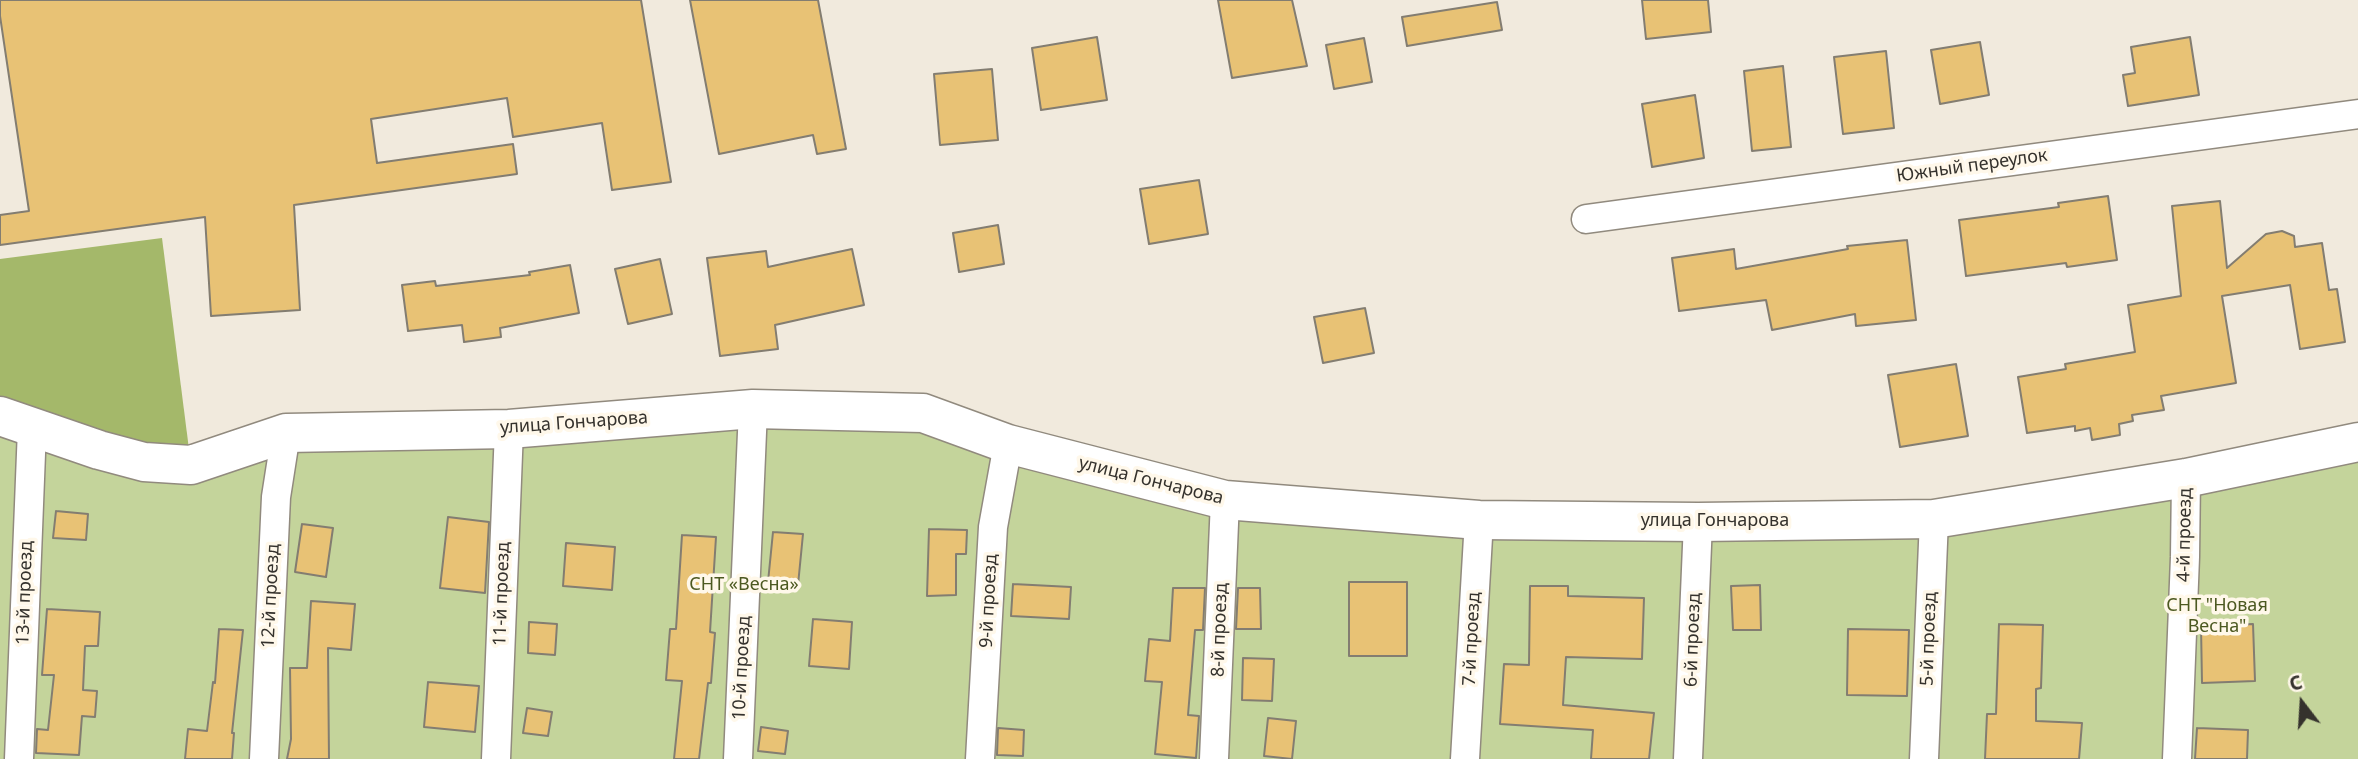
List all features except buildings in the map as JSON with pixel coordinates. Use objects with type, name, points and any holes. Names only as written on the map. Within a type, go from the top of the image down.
[{"type":"street","name":"Южный переулок","points":[[1586,219],[2358,114]]},
{"type":"street","name":"улица Гончарова","points":[[16,422],[144,463],[191,465],[286,433],[509,429],[753,409],[923,413],[1008,444],[1225,500],[1479,520],[1698,522],[1934,519],[2186,478],[2358,442]]},
{"type":"street","name":"10-й проезд","points":[[738,759],[753,409]]},
{"type":"street","name":"13-й проезд","points":[[16,422],[19,759]]},
{"type":"street","name":"11-й проезд","points":[[496,759],[509,429]]},
{"type":"street","name":"12-й проезд","points":[[264,759],[276,497],[286,433]]},
{"type":"street","name":"9-й проезд","points":[[980,759],[993,527],[1008,444]]},
{"type":"street","name":"4-й проезд","points":[[2177,759],[2186,478]]},
{"type":"street","name":"8-й проезд","points":[[1214,759],[1225,500]]},
{"type":"street","name":"5-й проезд","points":[[1924,759],[1934,519]]},
{"type":"street","name":"7-й проезд","points":[[1465,759],[1479,520]]},
{"type":"street","name":"6-й проезд","points":[[1688,759],[1698,522]]},
{"type":"green space","points":[[162,238],[191,465],[0,416],[0,259]]},
{"type":"green space","points":[[923,413],[1225,500],[1934,519],[2358,442],[2358,759],[0,759],[0,416],[144,462],[286,433]]},
{"type":"park label","name":"СНТ «Весна»","points":[[744,585]]},
{"type":"park label","name":"СНТ \"Новая Весна\"","points":[[2217,616]]}]
